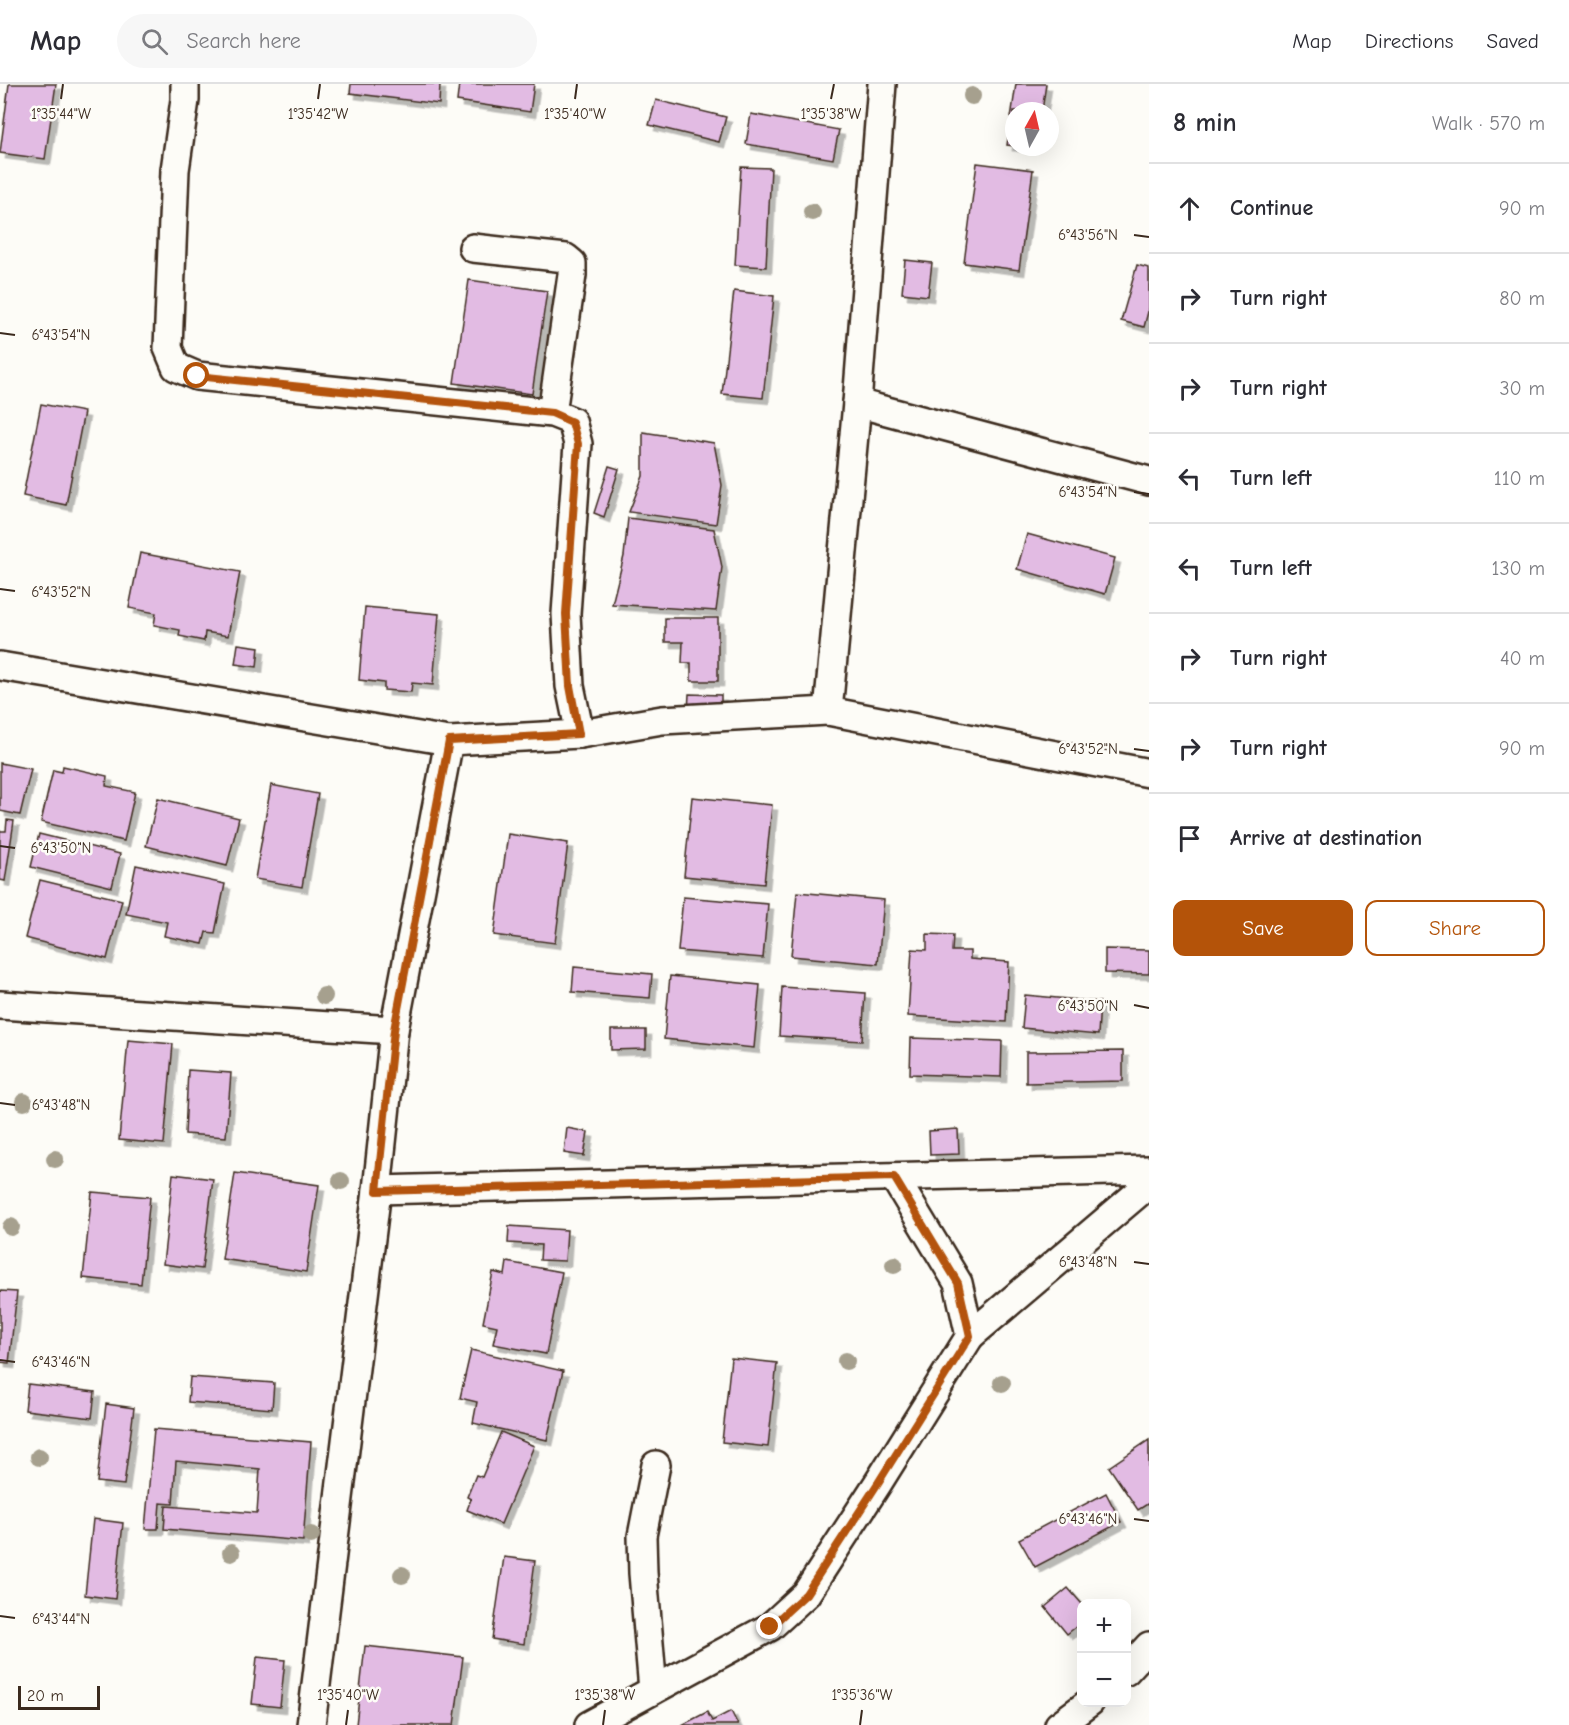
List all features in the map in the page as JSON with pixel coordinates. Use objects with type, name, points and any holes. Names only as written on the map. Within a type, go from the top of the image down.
[{"type":"street","points":[[185,84],[185,100],[175,170],[168,348],[176,367],[197,376],[552,413],[572,422],[578,444],[566,614],[570,686],[579,734]]},
{"type":"street","points":[[828,711],[857,403],[882,84]]},
{"type":"street","points":[[473,248],[566,258],[572,263],[552,413]]},
{"type":"street","points":[[857,403],[1149,480]]},
{"type":"street","points":[[0,666],[449,741],[579,734],[662,720],[828,711],[1149,773]]},
{"type":"street","points":[[310,1725],[377,1191],[394,1030],[449,741]]},
{"type":"street","points":[[0,1005],[394,1030]]},
{"type":"street","points":[[377,1191],[1149,1170]]},
{"type":"street","points":[[894,1177],[958,1283],[970,1336]]},
{"type":"street","points":[[589,1725],[770,1627],[806,1594],[970,1336],[1149,1184]]},
{"type":"street","points":[[652,1690],[642,1536],[656,1465]]},
{"type":"street","points":[[1131,1666],[1149,1646]]},
{"type":"street","points":[[1059,1725],[1083,1707]]},
{"type":"building","points":[[9,84],[56,84],[45,159],[0,153]]},
{"type":"building","points":[[351,84],[440,84],[439,104],[350,93]]},
{"type":"building","points":[[459,84],[534,84],[530,112],[457,101]]},
{"type":"building","points":[[1016,84],[1046,84],[1043,102],[1013,102]]},
{"type":"building","points":[[656,100],[726,117],[719,142],[649,125]]},
{"type":"building","points":[[751,114],[839,130],[833,159],[746,144]]},
{"type":"building","points":[[977,163],[1033,170],[1019,270],[964,263]]},
{"type":"building","points":[[741,167],[771,168],[766,267],[735,265]]},
{"type":"building","points":[[905,260],[932,263],[928,296],[902,293]]},
{"type":"building","points":[[1137,265],[1149,268],[1149,308],[1144,327],[1121,321]]},
{"type":"building","points":[[469,280],[547,291],[532,394],[454,383]]},
{"type":"building","points":[[734,291],[774,296],[763,398],[722,394]]},
{"type":"building","points":[[41,404],[84,412],[66,505],[23,496]]},
{"type":"building","points":[[643,432],[714,443],[722,485],[716,524],[629,512],[643,476]]},
{"type":"building","points":[[609,466],[619,469],[604,517],[594,513]]},
{"type":"building","points":[[628,518],[714,529],[722,567],[716,611],[612,604],[624,556]]},
{"type":"building","points":[[1027,534],[1115,558],[1105,594],[1017,569]]},
{"type":"building","points":[[140,553],[240,572],[228,636],[205,632],[204,641],[179,636],[180,630],[154,625],[156,613],[129,608]]},
{"type":"building","points":[[365,607],[439,614],[433,685],[412,683],[411,692],[384,690],[384,683],[359,680]]},
{"type":"building","points":[[665,618],[718,618],[718,681],[691,681],[691,663],[682,663],[683,642],[665,642]]},
{"type":"building","points":[[238,644],[259,647],[257,667],[235,664]]},
{"type":"building","points":[[689,694],[721,695],[721,713],[688,712]]},
{"type":"building","points":[[0,763],[31,769],[20,815],[0,811]]},
{"type":"building","points":[[63,766],[107,776],[106,786],[135,792],[124,841],[41,822],[53,770],[62,772]]},
{"type":"building","points":[[271,785],[318,794],[302,887],[255,879]]},
{"type":"building","points":[[692,797],[772,805],[764,884],[684,876]]},
{"type":"building","points":[[158,798],[239,818],[227,866],[146,846]]},
{"type":"building","points":[[7,820],[14,821],[5,881],[0,880],[0,831],[6,831]]},
{"type":"building","points":[[39,834],[120,854],[112,887],[31,867]]},
{"type":"building","points":[[508,834],[568,843],[555,943],[494,935]]},
{"type":"building","points":[[136,865],[225,884],[215,933],[206,932],[203,944],[164,936],[167,922],[126,914]]},
{"type":"building","points":[[40,880],[122,900],[107,959],[25,938]]},
{"type":"building","points":[[797,892],[884,900],[878,964],[791,956]]},
{"type":"building","points":[[683,897],[768,904],[763,958],[678,951]]},
{"type":"building","points":[[927,934],[953,935],[952,951],[970,951],[970,959],[1009,962],[1006,1022],[908,1016],[912,949],[927,950]]},
{"type":"building","points":[[1105,949],[1149,950],[1149,974],[1105,973]]},
{"type":"building","points":[[574,967],[652,974],[650,998],[572,992]]},
{"type":"building","points":[[670,976],[760,985],[754,1048],[664,1039]]},
{"type":"building","points":[[782,987],[865,993],[862,1041],[779,1036]]},
{"type":"building","points":[[1025,995],[1100,1002],[1098,1035],[1022,1028]]},
{"type":"building","points":[[611,1030],[646,1030],[646,1049],[611,1050]]},
{"type":"building","points":[[911,1038],[1002,1041],[1001,1077],[910,1074]]},
{"type":"building","points":[[128,1040],[173,1044],[164,1144],[119,1140]]},
{"type":"building","points":[[1123,1051],[1123,1081],[1026,1083],[1026,1052]]},
{"type":"building","points":[[188,1070],[231,1073],[226,1137],[185,1134]]},
{"type":"building","points":[[567,1128],[588,1132],[584,1156],[564,1153]]},
{"type":"building","points":[[958,1129],[959,1154],[930,1155],[929,1131]]},
{"type":"building","points":[[235,1173],[319,1185],[306,1272],[222,1259]]},
{"type":"building","points":[[173,1174],[213,1179],[202,1269],[163,1264]]},
{"type":"building","points":[[92,1192],[150,1197],[141,1284],[83,1278]]},
{"type":"building","points":[[509,1226],[567,1230],[565,1261],[540,1260],[541,1245],[508,1243]]},
{"type":"building","points":[[507,1262],[562,1272],[546,1354],[493,1344],[497,1326],[483,1323],[493,1272],[505,1275]]},
{"type":"building","points":[[0,1291],[17,1292],[9,1363],[0,1362]]},
{"type":"building","points":[[471,1350],[563,1371],[547,1440],[473,1423],[477,1402],[460,1398]]},
{"type":"building","points":[[731,1358],[777,1363],[768,1447],[722,1442]]},
{"type":"building","points":[[190,1377],[274,1383],[272,1409],[188,1402]]},
{"type":"building","points":[[28,1384],[95,1392],[92,1418],[25,1410]]},
{"type":"building","points":[[106,1404],[134,1408],[124,1485],[97,1482]]},
{"type":"building","points":[[154,1429],[311,1442],[303,1541],[164,1529],[166,1506],[257,1513],[260,1469],[176,1461],[173,1504],[160,1503],[158,1529],[145,1529]]},
{"type":"building","points":[[501,1432],[534,1446],[501,1524],[467,1510],[471,1499],[467,1497],[476,1475],[482,1477]]},
{"type":"building","points":[[1149,1440],[1149,1503],[1138,1510],[1109,1467]]},
{"type":"building","points":[[1106,1493],[1121,1522],[1035,1567],[1019,1539]]},
{"type":"building","points":[[93,1519],[123,1523],[115,1599],[85,1595]]},
{"type":"building","points":[[504,1557],[535,1561],[524,1644],[492,1639]]},
{"type":"building","points":[[1068,1588],[1078,1599],[1077,1626],[1067,1634],[1045,1607]]},
{"type":"building","points":[[365,1646],[463,1657],[454,1725],[356,1725]]},
{"type":"building","points":[[257,1657],[285,1660],[280,1707],[252,1704]]},
{"type":"building","points":[[731,1711],[738,1725],[682,1725],[707,1712],[712,1721]]},
{"type":"route","points":[[197,376],[552,413],[572,422],[578,444],[566,614],[570,686],[579,734],[449,741],[394,1030],[377,1191],[894,1177],[958,1283],[970,1336],[806,1594],[770,1627]]}]
